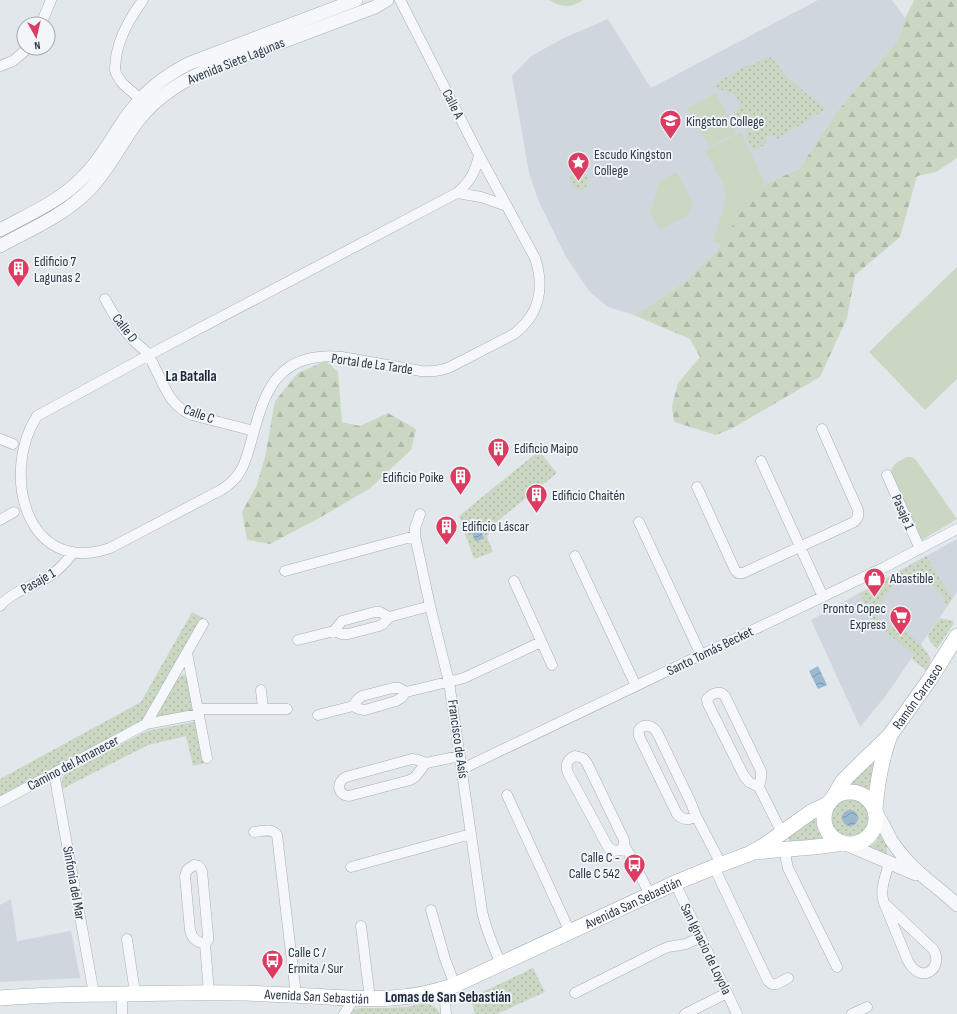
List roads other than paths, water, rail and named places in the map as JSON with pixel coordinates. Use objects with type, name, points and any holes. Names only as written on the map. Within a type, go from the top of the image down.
[{"type":"main road","name":"Ramón Carrasco","points":[[831,801],[843,781],[890,735],[930,679],[957,636]]},
{"type":"main road","name":"Ramón Carrasco","points":[[876,811],[878,775],[890,735]]},
{"type":"main road","points":[[854,792],[860,794],[869,800],[876,811],[877,819],[874,830],[867,838],[858,844],[844,844],[832,838],[826,830],[824,824],[824,814],[831,801],[843,793],[854,792]]},
{"type":"main road","name":"Avenida San Sebastián","points":[[0,998],[94,994],[209,993],[296,995],[354,999],[388,999],[410,997],[450,987],[675,883],[717,865],[748,854],[765,845],[811,812],[831,801]]},
{"type":"main road","name":"Avenida San Sebastián","points":[[748,854],[770,850],[844,844]]},
{"type":"street","points":[[44,16],[51,0]]},
{"type":"street","points":[[143,0],[125,30],[115,64],[116,70],[123,84],[145,103]]},
{"type":"street","name":"Avenida Siete Lagunas","points":[[0,246],[63,212],[82,197],[95,184],[140,117],[145,103],[146,92],[168,75],[190,63],[356,0]]},
{"type":"street","name":"Avenida Siete Lagunas","points":[[0,230],[65,193],[86,175],[100,157],[129,112],[167,92],[190,77],[375,7],[387,0]]},
{"type":"street","name":"Calle A","points":[[400,0],[507,206]]},
{"type":"street","points":[[0,66],[13,61],[19,56]]},
{"type":"street","points":[[0,439],[12,448],[23,428],[44,411],[457,193],[466,185],[474,174],[479,154]]},
{"type":"street","points":[[457,193],[481,197],[507,206]]},
{"type":"street","name":"Portal de La Tarde","points":[[0,520],[17,515],[33,535],[51,547],[62,551],[73,553],[92,553],[110,548],[228,486],[237,477],[244,466],[265,399],[273,383],[277,377],[301,361],[321,357],[342,357],[421,371],[429,372],[445,370],[514,334],[529,320],[537,302],[540,287],[538,266],[532,251],[507,206]]},
{"type":"street","points":[[35,211],[42,224]]},
{"type":"street","name":"Calle D","points":[[105,299],[114,316],[124,330],[149,355]]},
{"type":"street","name":"Calle C","points":[[149,355],[169,396],[176,406],[192,415],[254,431]]},
{"type":"street","points":[[697,487],[735,570],[738,573],[743,573],[854,522],[858,517],[858,510],[822,429]]},
{"type":"street","points":[[762,461],[823,597]]},
{"type":"street","name":"Pasaje 1","points":[[887,475],[920,549]]},
{"type":"street","name":"Francisco de Asís","points":[[420,514],[415,528],[415,536],[430,606],[449,682],[482,911],[485,924],[501,964]]},
{"type":"street","points":[[639,522],[701,655]]},
{"type":"street","name":"Santo Tomás Becket","points":[[462,769],[885,567],[957,529]]},
{"type":"street","points":[[285,571],[415,536]]},
{"type":"street","name":"Pasaje 1","points":[[0,606],[9,597],[56,572],[63,566],[73,553]]},
{"type":"street","points":[[575,556],[636,686]]},
{"type":"street","points":[[514,581],[552,665]]},
{"type":"street","points":[[298,640],[334,631],[342,634],[348,634],[373,628],[381,625],[389,617],[430,606]]},
{"type":"street","points":[[334,631],[342,621],[375,612],[380,612],[389,617]]},
{"type":"street","points":[[146,724],[203,624]]},
{"type":"street","points":[[353,706],[365,710],[396,702],[406,692],[459,680],[470,676],[541,642]]},
{"type":"street","points":[[187,653],[207,758]]},
{"type":"street","points":[[318,715],[353,706],[362,696],[393,688],[399,688],[406,692]]},
{"type":"street","points":[[261,690],[263,709]]},
{"type":"street","points":[[759,788],[762,776],[760,768],[725,696],[719,692],[710,695],[707,699],[708,704],[744,776],[749,782],[759,788],[782,833]]},
{"type":"street","name":"Camino del Amanecer","points":[[0,802],[146,724],[199,712],[287,709]]},
{"type":"street","points":[[696,816],[686,819],[677,814],[639,736],[639,730],[642,726],[648,725],[656,729],[691,803],[768,981],[775,984],[788,978]]},
{"type":"street","points":[[426,764],[418,760],[412,760],[346,777],[340,782],[340,790],[343,795],[349,796],[410,780],[415,777],[426,764],[460,756]]},
{"type":"street","points":[[624,845],[621,850],[618,851],[614,851],[608,847],[567,771],[567,765],[571,758],[579,757],[587,763],[624,840],[624,845],[650,895]]},
{"type":"street","name":"Sinfonía del Mar","points":[[54,773],[94,994]]},
{"type":"street","points":[[508,795],[570,932]]},
{"type":"street","points":[[876,811],[892,840],[905,858],[923,877]]},
{"type":"street","points":[[254,832],[270,830],[276,832],[277,835],[296,995]]},
{"type":"street","points":[[351,866],[471,834]]},
{"type":"street","points":[[884,903],[933,949],[937,961],[935,966],[929,972],[923,974],[917,972],[911,967],[882,899],[882,891],[889,862],[892,840]]},
{"type":"street","points":[[844,844],[923,877],[957,904]]},
{"type":"street","points":[[786,849],[788,868],[837,967]]},
{"type":"street","points":[[205,944],[196,941],[190,930],[185,876],[187,870],[194,865],[199,866],[202,871],[208,935],[208,940],[205,944],[209,993]]},
{"type":"street","name":"San Ignacio de Loyola","points":[[675,883],[737,1014]]},
{"type":"street","points":[[431,910],[444,954],[450,987],[446,1014]]},
{"type":"street","points":[[361,926],[370,999]]},
{"type":"street","points":[[575,993],[661,950],[668,947],[686,944],[700,937]]},
{"type":"street","points":[[122,1014],[128,994],[127,939]]},
{"type":"street","points":[[685,1014],[727,992]]},
{"type":"street","points":[[344,1014],[354,999]]},
{"type":"street","points":[[852,1014],[866,1007]]},
{"type":"water","points":[[479,523],[484,539],[475,541],[470,526]]},
{"type":"water","points":[[818,666],[827,685],[818,689],[809,671]]},
{"type":"water","points":[[850,810],[857,815],[858,818],[853,825],[850,826],[843,821],[842,818],[847,811]]},
{"type":"place","name":"Kingston College","points":[[671,140]]},
{"type":"place","name":"Escudo Kingston College","points":[[579,182]]},
{"type":"place","name":"Edificio 7 Lagunas 2","points":[[19,288]]},
{"type":"place","name":"Edificio Maipo","points":[[499,468]]},
{"type":"place","name":"Edificio Poike","points":[[460,496]]},
{"type":"place","name":"Edificio Chaitén","points":[[536,514]]},
{"type":"place","name":"Edificio Láscar","points":[[446,546]]},
{"type":"place","name":"Abastible","points":[[875,598]]},
{"type":"place","name":"Pronto Copec Express","points":[[901,636]]},
{"type":"place","name":"Calle C - Calle C 542","points":[[635,884]]},
{"type":"place","name":"Calle C / Ermita / Sur","points":[[273,980]]},
{"type":"district","name":"La Batalla","points":[[191,376]]},
{"type":"district","name":"Lomas de San Sebastián","points":[[448,997]]}]
